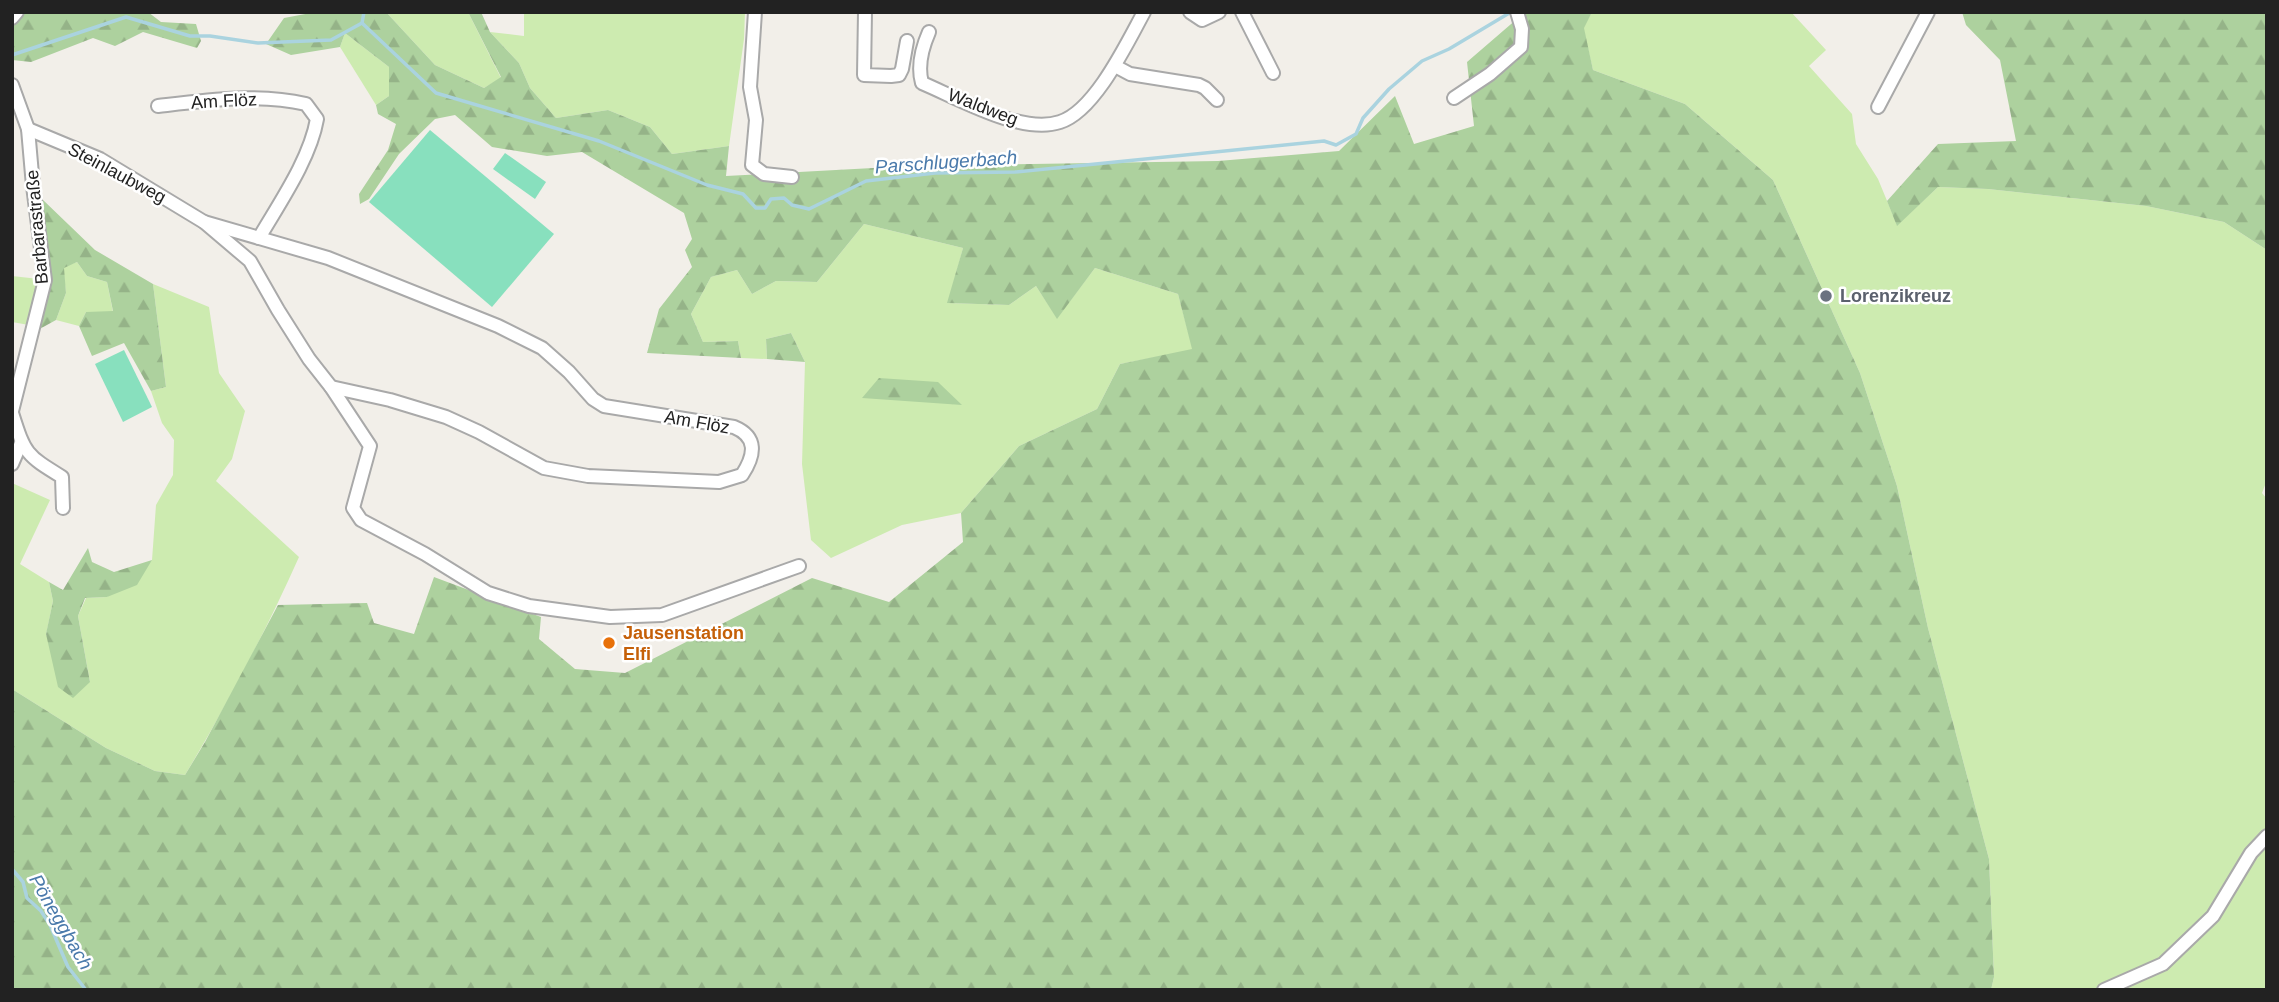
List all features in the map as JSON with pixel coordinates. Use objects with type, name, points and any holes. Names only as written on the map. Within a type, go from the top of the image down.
[{"type":"street","points":[[12,18],[17,12]]},
{"type":"street","points":[[755,12],[750,87],[756,120],[752,165],[764,173],[792,177]]},
{"type":"street","points":[[865,12],[864,75],[898,75],[902,69],[907,41]]},
{"type":"street","name":"Waldweg","points":[[929,32],[922,49],[922,83],[987,111],[1035,125],[1059,123],[1080,110],[1115,66],[1144,12]]},
{"type":"street","points":[[1190,12],[1202,20],[1219,12]]},
{"type":"street","points":[[1242,12],[1273,73]]},
{"type":"street","points":[[1878,107],[1928,12]]},
{"type":"street","points":[[1454,98],[1490,75],[1521,47],[1522,29],[1517,13]]},
{"type":"street","points":[[1115,66],[1130,74],[1199,85],[1217,100]]},
{"type":"street","name":"Barbarastraße","points":[[12,85],[28,129],[45,280],[12,412]]},
{"type":"street","name":"Am Flöz","points":[[158,106],[213,99],[280,98],[306,103],[317,120],[314,138],[304,161],[259,238]]},
{"type":"street","name":"Steinlaubweg","points":[[28,129],[100,159],[204,222]]},
{"type":"street","points":[[204,222],[250,261],[296,340],[370,446],[353,508],[361,520],[425,554],[488,593],[529,606],[610,617],[663,615],[799,566]]},
{"type":"street","name":"Am Flöz","points":[[204,222],[328,258],[498,326],[542,348],[569,372],[593,399],[604,406],[734,427],[746,432],[752,442],[750,463],[742,475],[719,482],[588,476],[544,468],[446,417],[390,400],[331,387]]},
{"type":"street","points":[[12,412],[21,443],[31,458],[62,477],[63,508]]},
{"type":"street","points":[[12,464],[21,443]]},
{"type":"street","points":[[2104,990],[2164,964],[2213,916],[2251,853],[2267,836]]},
{"type":"green space","points":[[23,12],[148,12],[161,22],[196,24],[201,41],[197,48],[143,32],[115,46],[93,38],[31,62],[12,60],[12,27]]},
{"type":"green space","points":[[316,12],[386,12],[435,65],[484,88],[501,77],[468,12],[481,12],[490,32],[519,63],[530,88],[556,118],[608,110],[650,127],[672,154],[729,146],[726,176],[910,166],[1218,161],[1339,151],[1395,96],[1414,144],[1474,126],[1467,62],[1525,12],[1592,12],[1584,28],[1593,70],[1685,104],[1773,180],[1860,373],[1897,486],[1928,628],[1989,859],[1994,977],[1991,990],[15,990],[12,984],[12,689],[106,748],[155,771],[185,775],[278,605],[367,603],[374,623],[414,634],[434,577],[541,617],[539,639],[575,669],[625,673],[812,578],[889,602],[963,542],[961,513],[1019,446],[1097,409],[1120,364],[1192,349],[1178,294],[1095,268],[1057,319],[1036,286],[1009,305],[947,303],[963,248],[864,224],[817,282],[776,281],[752,294],[737,270],[711,277],[691,314],[703,342],[738,341],[741,358],[647,353],[659,309],[692,267],[685,250],[692,239],[684,213],[582,152],[547,156],[492,147],[455,115],[435,119],[399,154],[369,199],[360,204],[359,194],[388,150],[396,124],[378,114],[376,105],[389,96],[389,67],[345,33],[340,47],[291,55],[266,44],[284,18]]},
{"type":"green space","points":[[386,12],[468,12],[501,78],[484,88],[435,65]]},
{"type":"green space","points":[[524,12],[745,12],[744,39],[729,146],[672,154],[650,127],[608,110],[556,118],[530,88],[519,63],[490,32],[524,36]]},
{"type":"green space","points":[[1592,12],[1791,12],[1826,50],[1809,66],[1852,114],[1856,144],[1878,179],[1897,225],[1938,187],[1988,189],[2146,206],[2224,222],[2267,250],[2267,480],[2262,493],[2267,499],[2267,990],[1991,990],[1994,977],[1989,859],[1928,628],[1897,486],[1860,373],[1773,180],[1685,104],[1593,70],[1583,27]]},
{"type":"green space","points":[[1962,12],[2267,12],[2267,250],[2224,222],[2146,206],[1988,189],[1938,187],[1897,226],[1887,201],[1938,144],[2016,141],[2000,60],[1966,25]]},
{"type":"green space","points":[[345,33],[389,67],[389,96],[376,105],[340,47]]},
{"type":"green space","points":[[430,130],[554,234],[492,307],[369,202]]},
{"type":"green space","points":[[505,153],[546,182],[535,199],[493,169]]},
{"type":"green space","points":[[42,199],[95,250],[153,284],[166,387],[151,391],[124,343],[92,356],[79,326],[86,312],[113,311],[107,282],[87,276],[77,262],[64,268],[66,293],[56,320],[36,331],[51,282]]},
{"type":"green space","points":[[864,224],[963,248],[948,303],[1009,305],[1036,286],[1057,318],[1095,268],[1178,294],[1193,350],[1120,364],[1097,409],[1019,446],[961,513],[902,525],[831,558],[811,540],[802,464],[805,362],[791,333],[766,339],[767,359],[741,358],[738,341],[703,342],[691,314],[711,277],[737,270],[752,294],[776,281],[817,282]]},
{"type":"green space","points":[[77,262],[87,276],[107,282],[113,312],[86,312],[79,326],[56,320],[66,293],[63,267]]},
{"type":"green space","points":[[12,276],[39,279],[36,305],[29,325],[12,322]]},
{"type":"green space","points":[[153,284],[209,307],[219,373],[245,411],[232,459],[216,481],[299,557],[245,667],[185,775],[155,771],[106,748],[12,689],[12,483],[50,500],[20,564],[49,582],[53,601],[46,635],[90,682],[78,616],[86,598],[107,597],[152,560],[156,505],[173,475],[174,440],[162,423],[151,391],[166,387]]},
{"type":"green space","points":[[791,333],[805,362],[767,359],[766,339]]},
{"type":"green space","points":[[124,350],[152,407],[123,422],[95,364]]},
{"type":"green space","points":[[879,378],[938,382],[962,405],[862,398]]},
{"type":"green space","points":[[88,548],[92,562],[114,572],[152,560],[137,585],[107,597],[85,598],[78,616],[90,682],[73,698],[58,687],[46,634],[53,601],[49,582],[63,590]]},
{"type":"waterway","name":"Parschlugerbach","points":[[364,12],[362,23],[436,93],[599,141],[707,185],[743,194],[756,208],[765,208],[771,199],[784,198],[792,205],[809,209],[866,181],[935,173],[1015,172],[1324,141],[1336,145],[1356,134],[1363,118],[1389,89],[1422,61],[1449,49],[1511,12]]},
{"type":"waterway","points":[[12,55],[126,17],[190,36],[258,43],[331,40],[362,23]]},
{"type":"waterway","name":"Pöneggbach","points":[[12,869],[23,882],[27,898],[41,911],[50,925],[68,967],[86,990]]},
{"type":"place","name":"Lorenzikreuz","points":[[1826,296]]},
{"type":"place","name":"Jausenstation Elfi","points":[[609,643]]}]
